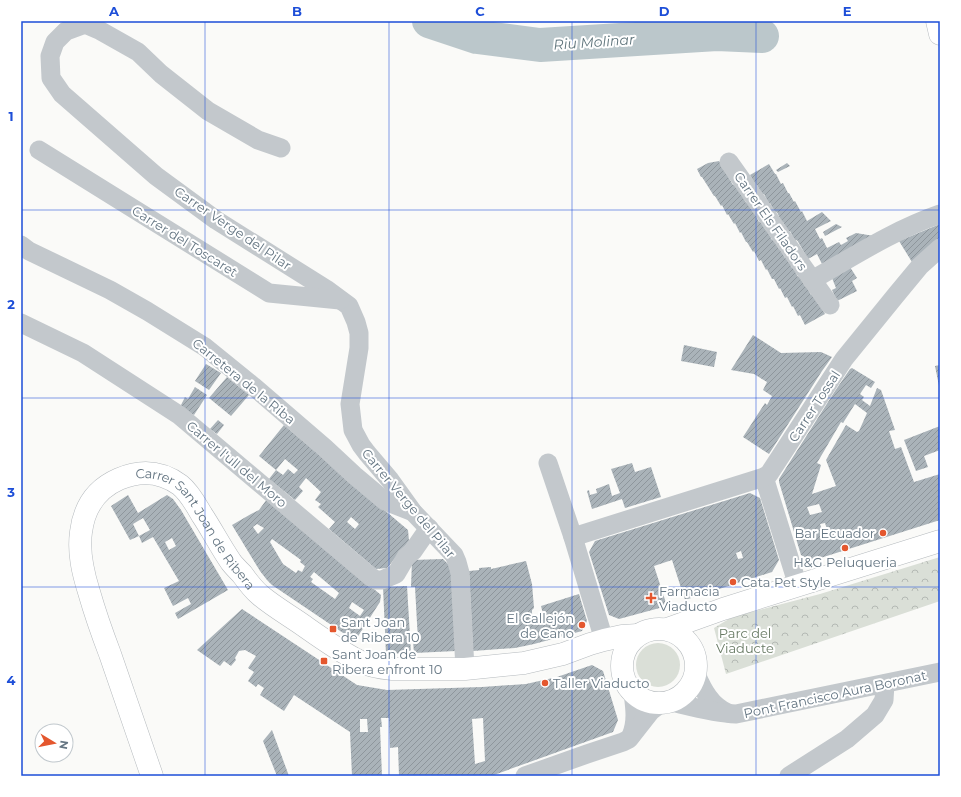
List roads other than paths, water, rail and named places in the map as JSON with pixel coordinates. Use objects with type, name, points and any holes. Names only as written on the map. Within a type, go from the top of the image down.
[{"type":"main road","points":[[937,21],[940,34]]},
{"type":"main road","name":"Carrer Sant Joan de Ribera","points":[[152,776],[94,608],[84,575],[80,552],[82,524],[90,504],[97,494],[106,486],[126,476],[140,473],[154,474],[167,478],[184,488],[192,498],[231,563],[260,594],[330,644],[359,662],[376,667],[392,669],[465,668],[524,663],[563,654],[604,640],[622,636],[638,635]]},
{"type":"main road","points":[[667,629],[682,637],[690,645],[696,660],[696,674],[689,689],[683,695],[666,703],[648,702],[637,697],[628,688],[623,678],[621,666],[624,651],[629,643],[638,635],[648,630],[667,629],[723,609],[940,541]]},
{"type":"main road","points":[[692,650],[702,629],[723,609]]},
{"type":"main road","name":"Carrer Sant Joan de Ribera","points":[[569,652],[599,653],[612,657],[621,666]]},
{"type":"street","name":"Carrer Verge del Pilar","points":[[281,148],[258,140],[208,111],[162,74],[138,52],[99,30],[85,24],[66,31],[55,42],[50,56],[51,78],[62,94],[156,176],[216,220],[320,284],[349,306],[359,333],[359,348],[350,404],[353,430],[361,445],[390,480],[413,512],[430,528],[454,555],[460,573],[465,668]]},
{"type":"street","name":"Carrer del Toscaret","points":[[39,150],[269,293],[342,300]]},
{"type":"street","name":"Carrer Els Filadors","points":[[730,162],[830,305]]},
{"type":"street","name":"Carrer Els Filadors","points":[[812,280],[877,242],[901,230],[940,214]]},
{"type":"street","name":"Carretera de la Riba","points":[[21,245],[29,251],[110,290],[205,347],[265,396],[385,501],[413,512]]},
{"type":"street","name":"Carrer Tossal","points":[[764,477],[773,470],[844,359],[920,266],[940,248]]},
{"type":"street","name":"Carrer l'ull del Moro","points":[[21,323],[83,354],[179,415],[376,580],[382,580],[396,574],[406,557],[430,528]]},
{"type":"street","points":[[548,463],[574,537],[604,640]]},
{"type":"street","points":[[574,537],[764,477],[798,586]]},
{"type":"street","name":"Pont Francisco Aura Boronat","points":[[666,703],[736,714],[940,672]]},
{"type":"street","name":"Pont Francisco Aura Boronat","points":[[696,674],[706,695],[721,710],[729,714]]},
{"type":"street","points":[[789,776],[848,739],[875,715],[884,700],[885,684]]},
{"type":"street","points":[[629,739],[635,721],[633,693]]},
{"type":"street","points":[[526,776],[624,742],[629,739],[651,712],[666,703]]},
{"type":"waterway","name":"Riu Molinar","points":[[429,21],[477,37],[540,45],[717,34],[762,36]]},
{"type":"place","name":"Bar Ecuador","points":[[883,533]]},
{"type":"place","name":"H&G Peluqueria","points":[[845,548]]},
{"type":"place","name":"Cata Pet Style","points":[[733,582]]},
{"type":"place","name":"Farmacia Viaducto","points":[[651,598]]},
{"type":"place","name":"El Callejón de Cano","points":[[582,625]]},
{"type":"place","name":"Sant Joan de Ribera 10","points":[[333,629]]},
{"type":"place","name":"Sant Joan de Ribera enfront 10","points":[[324,661]]},
{"type":"place","name":"Taller Viaducto","points":[[545,683]]},
{"type":"park label","name":"Parc del Viaducte","points":[[745,640]]}]
